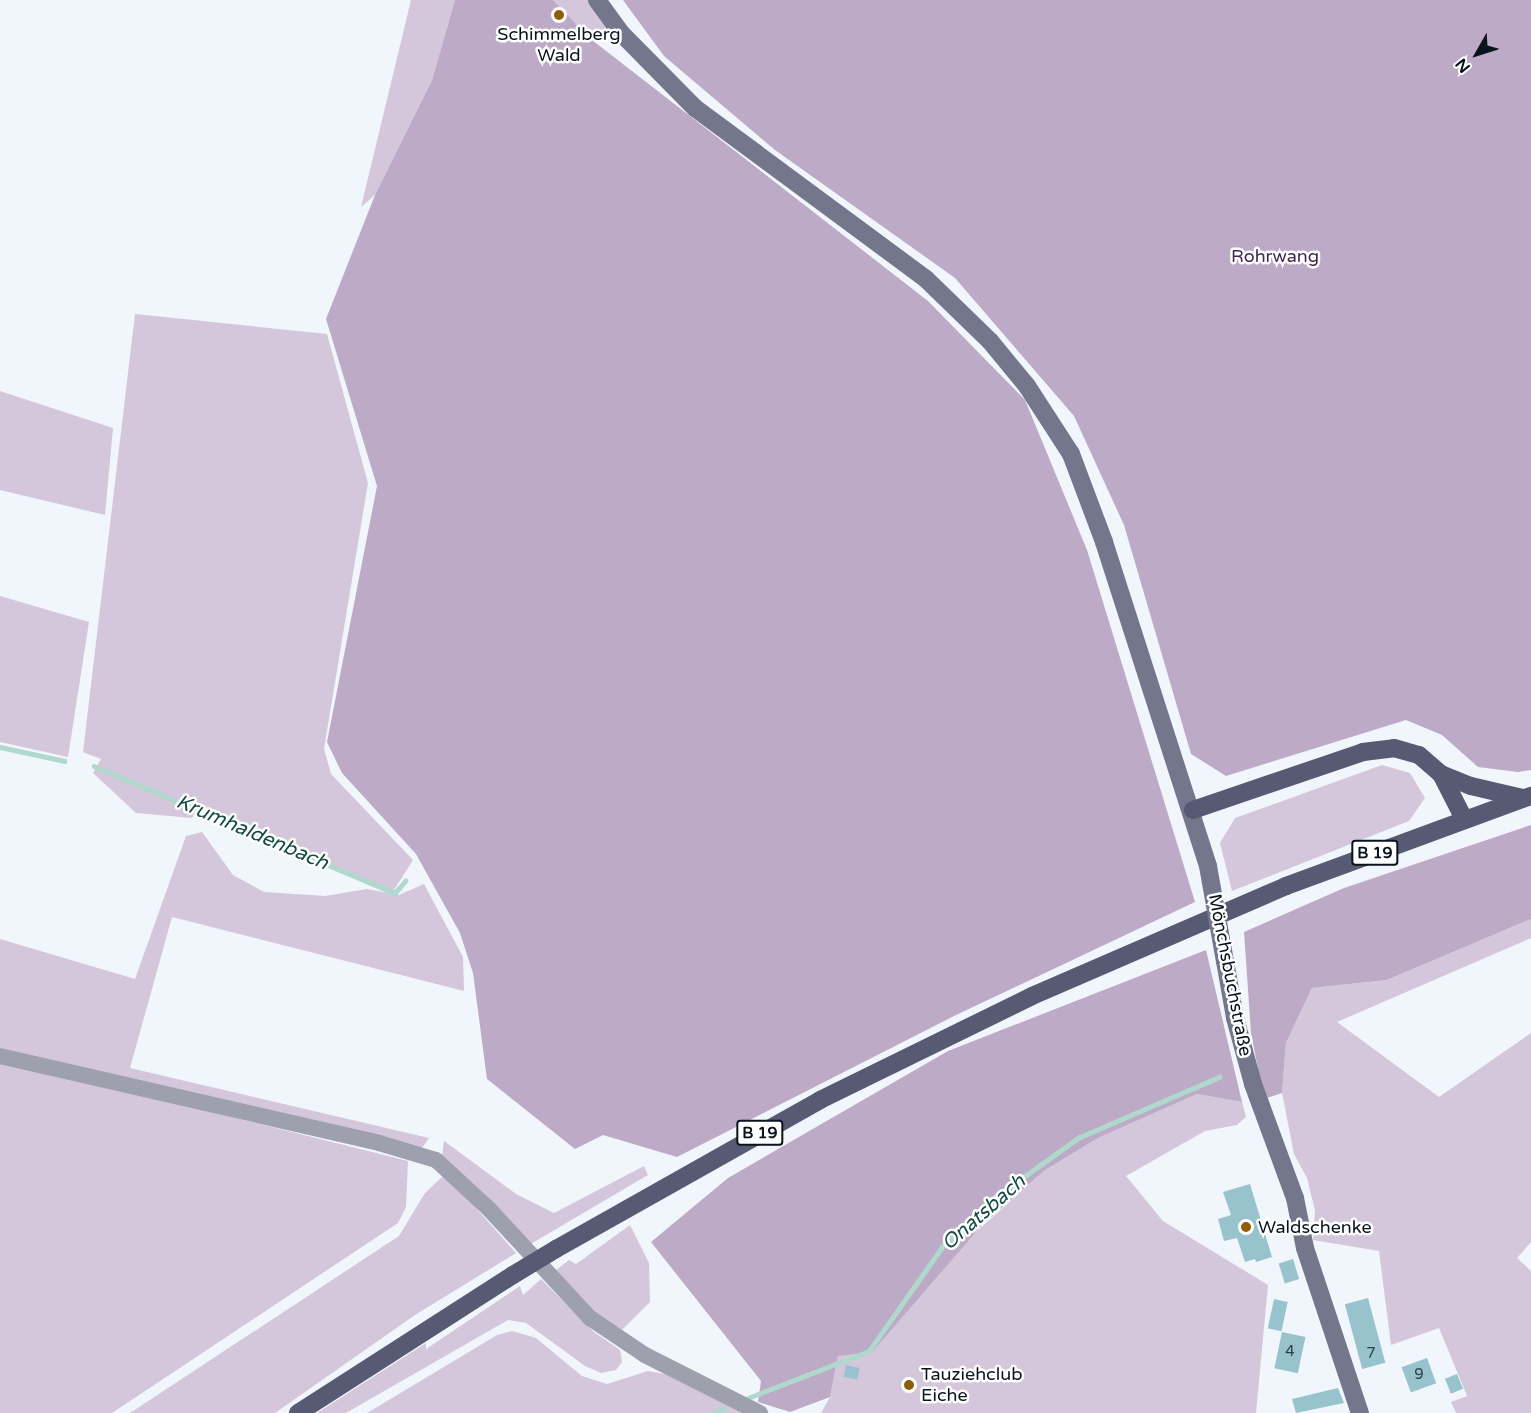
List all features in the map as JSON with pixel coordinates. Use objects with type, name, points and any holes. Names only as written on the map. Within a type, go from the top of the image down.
[{"type":"main road","points":[[1193,810],[1380,748],[1408,750],[1441,774],[1471,786],[1528,797]]},
{"type":"main road","points":[[1441,774],[1464,819]]},
{"type":"main road","name":"B 19","points":[[298,1413],[556,1249],[741,1143],[969,1026],[1201,921],[1464,819],[1528,797]]},
{"type":"street","name":"Mönchsbuchstraße","points":[[597,0],[620,32],[695,108],[926,279],[990,341],[1027,386],[1071,454],[1104,542],[1193,810],[1208,866],[1247,1063],[1274,1150],[1295,1198],[1305,1248],[1360,1413]]},
{"type":"street","points":[[0,1056],[368,1140],[436,1160],[489,1209],[590,1318],[645,1355],[760,1413]]},
{"type":"shaded area","points":[[411,0],[455,0],[432,80],[375,195],[361,207]]},
{"type":"shaded area","points":[[553,0],[592,0],[615,34],[592,40]]},
{"type":"shaded area","points":[[135,314],[327,334],[368,483],[324,749],[331,774],[413,860],[392,893],[199,804],[192,818],[136,813],[93,773],[101,759],[83,752]]},
{"type":"shaded area","points":[[0,391],[113,428],[105,515],[0,490]]},
{"type":"shaded area","points":[[0,596],[89,622],[68,757],[0,742]]},
{"type":"shaded area","points":[[1382,765],[1410,773],[1425,798],[1409,821],[1232,891],[1220,843],[1235,818]]},
{"type":"shaded area","points":[[202,832],[233,875],[264,892],[325,896],[367,889],[399,895],[424,884],[463,957],[464,991],[172,917],[130,1068],[429,1138],[422,1148],[0,1048],[0,939],[135,979],[186,836]]},
{"type":"shaded area","points":[[1531,919],[1531,938],[1337,1022],[1439,1097],[1531,1033],[1531,1242],[1517,1258],[1531,1271],[1531,1413],[1456,1413],[1451,1402],[1467,1396],[1439,1328],[1391,1345],[1379,1251],[1313,1240],[1315,1211],[1307,1178],[1294,1154],[1282,1093],[1286,1043],[1312,988],[1387,980]]},
{"type":"shaded area","points":[[0,1059],[408,1161],[406,1207],[398,1223],[112,1413],[0,1413]]},
{"type":"shaded area","points":[[1197,1094],[1242,1102],[1246,1117],[1237,1125],[1205,1131],[1126,1176],[1163,1221],[1268,1285],[1256,1413],[821,1413],[830,1397],[838,1356],[1044,1171],[1098,1138]]},
{"type":"shaded area","points":[[444,1141],[516,1194],[554,1213],[644,1166],[648,1175],[529,1245],[442,1156]]},
{"type":"shaded area","points":[[442,1177],[459,1189],[516,1253],[415,1315],[275,1413],[130,1413],[399,1236],[425,1193]]},
{"type":"shaded area","points":[[630,1225],[649,1263],[650,1302],[622,1330],[591,1311],[555,1271],[569,1260],[576,1264]]},
{"type":"shaded area","points":[[541,1279],[594,1332],[620,1350],[622,1362],[616,1370],[601,1373],[585,1366],[526,1323],[508,1320],[346,1413],[317,1413],[426,1343],[426,1349],[520,1286],[523,1295]]},
{"type":"shaded area","points":[[512,1331],[536,1338],[582,1376],[607,1384],[648,1371],[676,1376],[746,1413],[367,1413],[497,1335]]},
{"type":"green space","points":[[455,0],[553,0],[592,40],[928,301],[1025,400],[1087,550],[1195,902],[956,1015],[677,1157],[603,1135],[575,1149],[487,1079],[473,973],[460,933],[416,854],[342,773],[327,742],[377,486],[326,319],[375,195],[432,80]]},
{"type":"green space","name":"Rohrwang","points":[[623,0],[1531,0],[1531,770],[1518,772],[1478,767],[1442,735],[1406,720],[1226,776],[1191,754],[1124,525],[1074,416],[955,278],[775,150],[664,56]]},
{"type":"green space","points":[[1531,825],[1531,919],[1387,980],[1312,988],[1286,1043],[1282,1093],[1264,1099],[1251,1033],[1244,932],[1344,888]]},
{"type":"green space","points":[[1206,950],[1242,1102],[1197,1094],[1098,1138],[1044,1171],[982,1225],[872,1352],[838,1356],[830,1397],[790,1412],[758,1402],[761,1381],[651,1242],[728,1178],[948,1051]]},
{"type":"building","points":[[1250,1184],[1272,1257],[1256,1262],[1255,1259],[1245,1262],[1237,1238],[1224,1241],[1218,1219],[1231,1215],[1223,1192]]},
{"type":"building","points":[[1293,1259],[1299,1279],[1285,1283],[1279,1263]]},
{"type":"building","points":[[1368,1298],[1385,1363],[1362,1369],[1345,1304]]},
{"type":"building","points":[[1274,1299],[1288,1302],[1281,1331],[1268,1328]]},
{"type":"building","points":[[1282,1332],[1305,1337],[1298,1373],[1274,1368]]},
{"type":"building","points":[[1427,1358],[1436,1383],[1411,1393],[1402,1367]]},
{"type":"building","points":[[846,1365],[860,1368],[857,1380],[844,1377]]},
{"type":"building","points":[[1457,1374],[1463,1389],[1451,1394],[1445,1379]]},
{"type":"building","points":[[1338,1388],[1344,1403],[1296,1413],[1292,1399]]},
{"type":"waterway","name":"Krumhaldenbach","points":[[0,747],[65,761]]},
{"type":"waterway","name":"Krumhaldenbach","points":[[94,766],[395,893],[405,881]]},
{"type":"waterway","name":"Onatsbach","points":[[748,1398],[869,1351],[942,1247],[997,1196],[1078,1138],[1219,1077]]},
{"type":"waterway","name":"Onatsbach","points":[[713,1413],[725,1408]]},
{"type":"place","name":"Schimmelberg Wald","points":[[559,15]]},
{"type":"place","name":"Waldschenke","points":[[1246,1227]]},
{"type":"place","name":"Tauziehclub Eiche","points":[[909,1385]]}]
